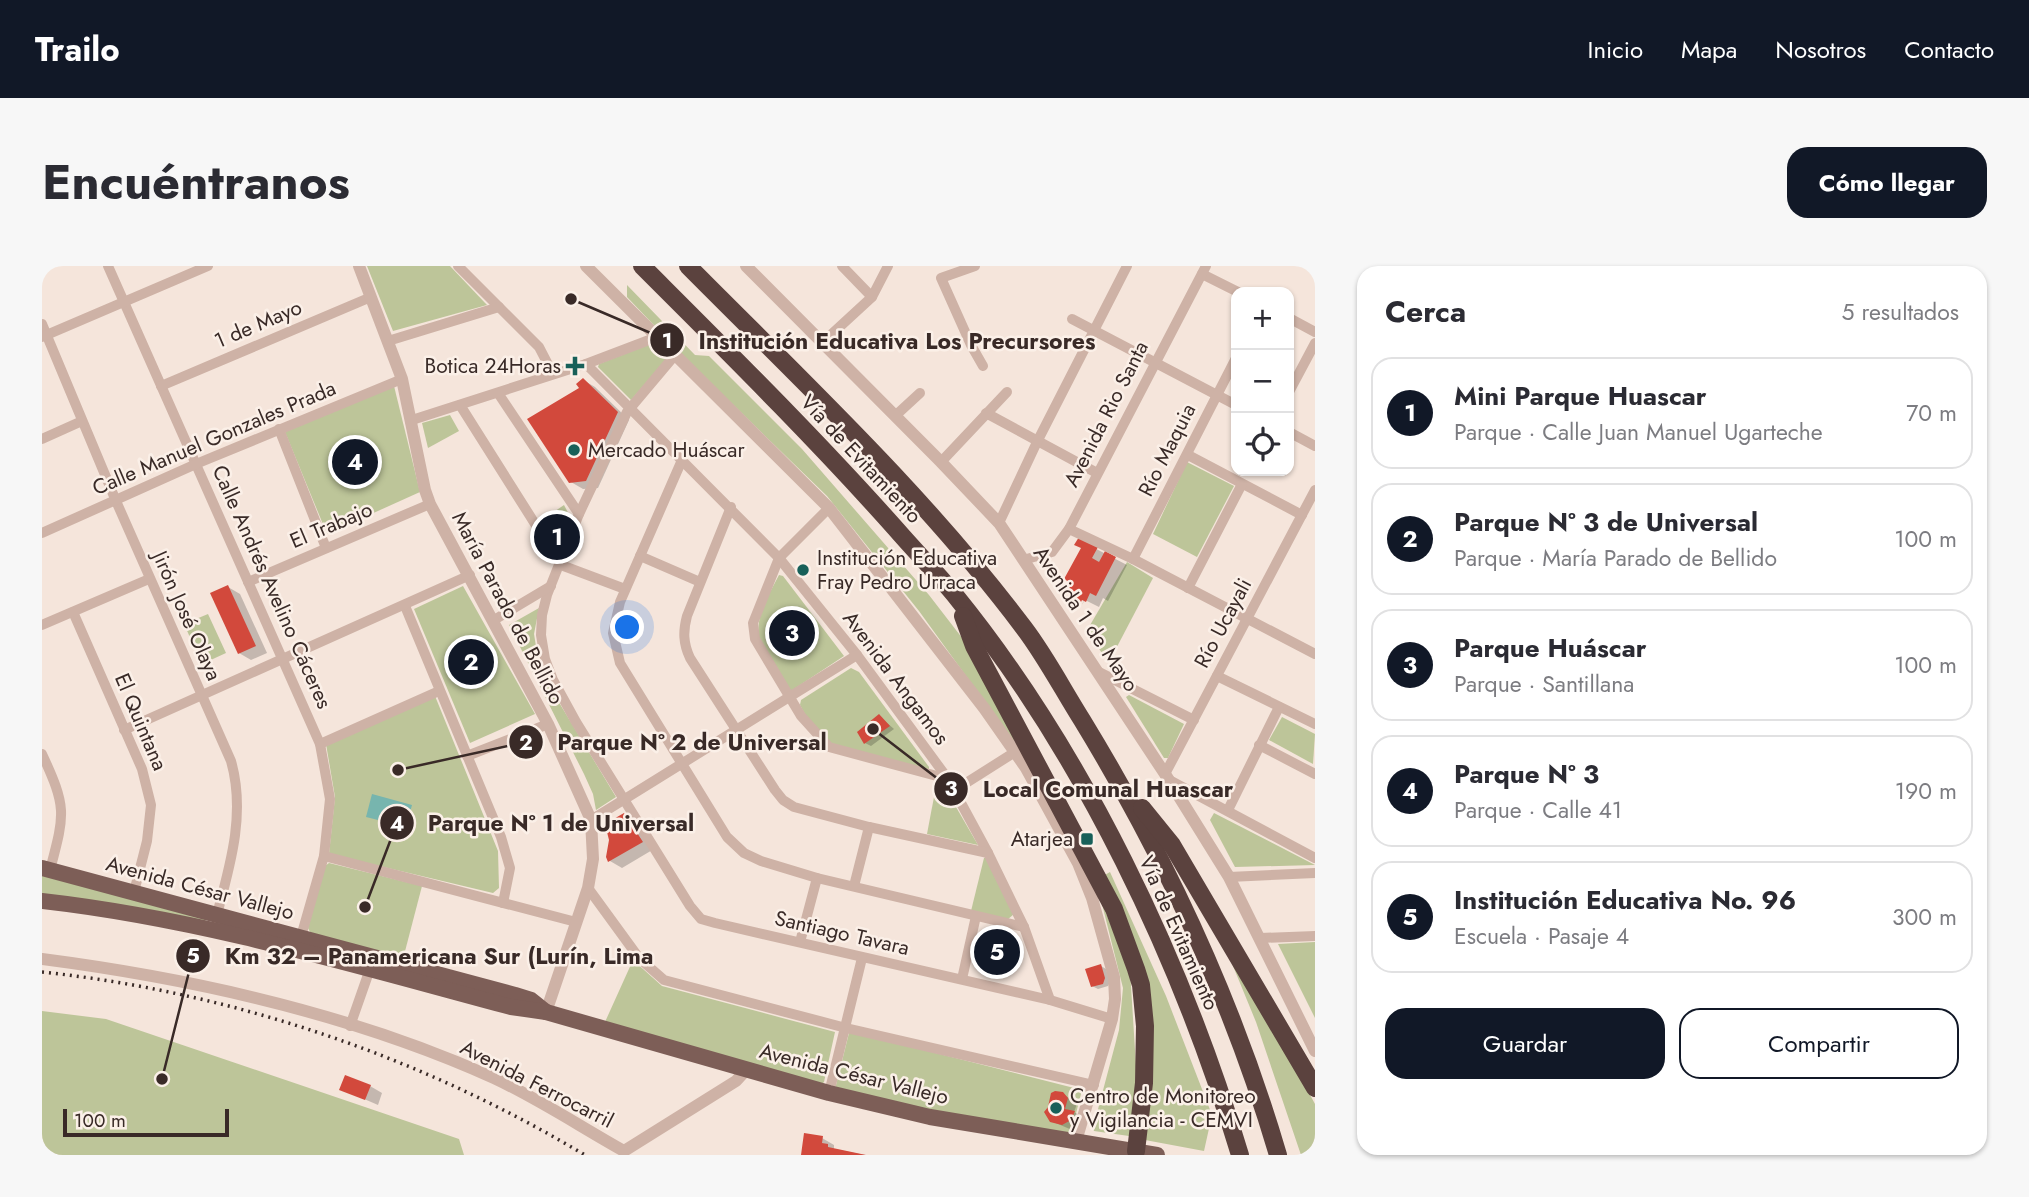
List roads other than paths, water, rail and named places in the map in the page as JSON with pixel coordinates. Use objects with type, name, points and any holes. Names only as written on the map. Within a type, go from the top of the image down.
[{"type":"highway","name":"Vía de Evitamiento","points":[[642,266],[840,467],[954,594],[1037,709],[1081,782],[1143,902],[1189,1006],[1239,1151]]},
{"type":"highway","name":"Vía de Evitamiento","points":[[688,266],[872,450],[929,511],[1027,631],[1125,790],[1175,889],[1212,973],[1275,1146]]},
{"type":"highway","points":[[954,594],[974,646],[1114,909],[1136,969],[1141,985],[1145,1026],[1144,1083],[1136,1151]]},
{"type":"highway","points":[[1125,790],[1172,845],[1315,1088]]},
{"type":"main road","name":"Avenida César Vallejo","points":[[46,869],[217,914],[370,970],[511,1007],[547,1012],[830,1093],[930,1116],[1157,1155]]},
{"type":"main road","name":"Avenida César Vallejo","points":[[42,901],[298,943],[515,995],[531,1000],[547,1012]]},
{"type":"street","name":"Calle Andrés Avelino Cáceres","points":[[108,266],[320,744],[330,799],[324,856],[298,943]]},
{"type":"street","points":[[45,336],[208,266]]},
{"type":"street","name":"María Parado de Bellido","points":[[359,266],[402,379],[430,504],[548,724],[591,820],[593,859],[588,888],[547,1012]]},
{"type":"street","points":[[458,266],[539,348],[553,374]]},
{"type":"street","points":[[586,266],[829,508],[917,619],[1026,768],[1078,863],[1092,898],[1114,976],[1112,1018],[1076,1141]]},
{"type":"street","name":"Avenida 1 de Mayo","points":[[746,266],[999,523],[1168,777],[1229,877],[1315,1051]]},
{"type":"street","points":[[842,266],[872,297]]},
{"type":"street","points":[[822,343],[872,297],[888,266]]},
{"type":"street","points":[[975,266],[941,278],[971,345],[984,366]]},
{"type":"street","points":[[999,523],[1037,442],[1128,266]]},
{"type":"street","points":[[1204,270],[1231,287]]},
{"type":"street","name":"Avenida Rio Santa","points":[[1023,560],[1052,552],[1069,529],[1204,270]]},
{"type":"street","name":"1 de Mayo","points":[[161,386],[371,297]]},
{"type":"street","points":[[388,341],[499,307]]},
{"type":"street","points":[[1072,319],[1231,402]]},
{"type":"street","points":[[1294,321],[1315,332]]},
{"type":"street","name":"Jirón José Olaya","points":[[42,324],[149,579],[231,761],[239,798],[236,834],[217,914],[210,930]]},
{"type":"street","points":[[412,420],[586,365],[657,337]]},
{"type":"street","points":[[1294,383],[1315,343]]},
{"type":"street","name":"Santiago Tavara","points":[[675,355],[630,409],[579,514],[551,586],[541,625],[545,659],[553,680],[576,722],[690,906],[701,919],[962,979],[1112,1018]]},
{"type":"street","name":"Avenida Angamos","points":[[586,365],[731,507],[779,558],[858,655],[955,790],[1024,927],[1049,1000]]},
{"type":"street","name":"Río Maquia","points":[[1133,559],[1231,367]]},
{"type":"street","name":"Calle Manuel Gonzales Prada","points":[[42,533],[196,464],[402,379]]},
{"type":"street","points":[[941,462],[1007,392]]},
{"type":"street","points":[[498,393],[579,514]]},
{"type":"street","points":[[895,416],[920,393]]},
{"type":"street","points":[[460,405],[561,565],[625,589]]},
{"type":"street","points":[[986,413],[1097,473]]},
{"type":"street","points":[[42,439],[82,421]]},
{"type":"street","points":[[279,429],[326,548]]},
{"type":"street","points":[[1294,435],[1315,446]]},
{"type":"street","points":[[1188,455],[1302,515]]},
{"type":"street","points":[[682,460],[625,589],[614,622],[616,653],[625,674],[727,837],[737,849],[752,858],[817,878],[1024,927]]},
{"type":"street","points":[[1188,588],[1242,484]]},
{"type":"street","name":"Río Ucayali","points":[[1168,777],[1194,720],[1315,490]]},
{"type":"street","name":"El Trabajo","points":[[248,582],[430,504]]},
{"type":"street","points":[[731,507],[685,624],[684,643],[735,730],[783,800],[794,807],[869,827],[988,853]]},
{"type":"street","points":[[829,508],[779,558],[755,616],[755,639],[801,716],[829,747],[948,779]]},
{"type":"street","points":[[1069,529],[1133,559],[1247,619],[1313,649]]},
{"type":"street","points":[[640,556],[700,582]]},
{"type":"street","points":[[124,730],[470,575]]},
{"type":"street","points":[[42,625],[149,579]]},
{"type":"street","points":[[494,620],[551,586]]},
{"type":"street","points":[[405,606],[501,837],[510,868],[503,903]]},
{"type":"street","name":"El Quintana","points":[[73,612],[142,769],[151,804],[147,841],[134,892]]},
{"type":"street","points":[[591,820],[858,655]]},
{"type":"street","points":[[1097,671],[1194,720]]},
{"type":"street","points":[[1217,676],[1315,724]]},
{"type":"street","points":[[320,744],[439,691]]},
{"type":"street","points":[[1228,810],[1279,707]]},
{"type":"street","points":[[467,756],[548,724]]},
{"type":"street","points":[[1259,746],[1315,774]]},
{"type":"street","points":[[955,790],[1015,752]]},
{"type":"street","points":[[42,754],[60,794],[62,808],[62,821],[46,869]]},
{"type":"street","points":[[1168,777],[1315,858]]},
{"type":"street","points":[[854,886],[869,827]]},
{"type":"street","points":[[324,856],[576,922]]},
{"type":"street","points":[[1229,877],[1315,873]]},
{"type":"street","points":[[800,942],[817,878]]},
{"type":"street","name":"Avenida César Vallejo","points":[[588,888],[639,958],[664,980],[846,1028],[1094,1085]]},
{"type":"street","points":[[962,979],[976,916]]},
{"type":"street","points":[[1260,938],[1315,936]]},
{"type":"street","name":"Avenida Ferrocarril","points":[[42,958],[204,987],[291,1008],[418,1046],[496,1079],[622,1153],[736,1081],[747,1069]]},
{"type":"street","points":[[830,1093],[862,958]]},
{"type":"street","points":[[350,1026],[370,970]]},
{"type":"water","points":[[372,794],[412,805],[406,827],[366,817]]},
{"type":"railway","points":[[42,972],[184,995],[323,1034],[458,1088],[585,1155]]},
{"type":"place","name":"Institución Educativa Los Precursores","points":[[571,299]]},
{"type":"place","name":"Botica 24Horas","points":[[575,366]]},
{"type":"place","name":"Mercado Huáscar","points":[[574,450]]},
{"type":"place","name":"Parque Nº 3","points":[[355,462]]},
{"type":"place","name":"Mini Parque Huascar","points":[[557,537]]},
{"type":"place","name":"Institución Educativa Fray Pedro Urraca","points":[[803,570]]},
{"type":"place","name":"Parque Huáscar","points":[[792,633]]},
{"type":"place","name":"Parque Nº 3 de Universal","points":[[471,662]]},
{"type":"place","name":"Local Comunal Huascar","points":[[873,729]]},
{"type":"place","name":"Parque Nº 2 de Universal","points":[[398,770]]},
{"type":"place","name":"Atarjea","points":[[1087,839]]},
{"type":"place","name":"Parque Nº 1 de Universal","points":[[365,907]]},
{"type":"place","name":"Institución Educativa No. 96","points":[[997,952]]},
{"type":"place","name":"Km 32 – Panamericana Sur (Lurín, Lima","points":[[162,1079]]},
{"type":"place","name":"Centro de Monitoreo y Vigilancia - CEMVI","points":[[1056,1108]]}]
